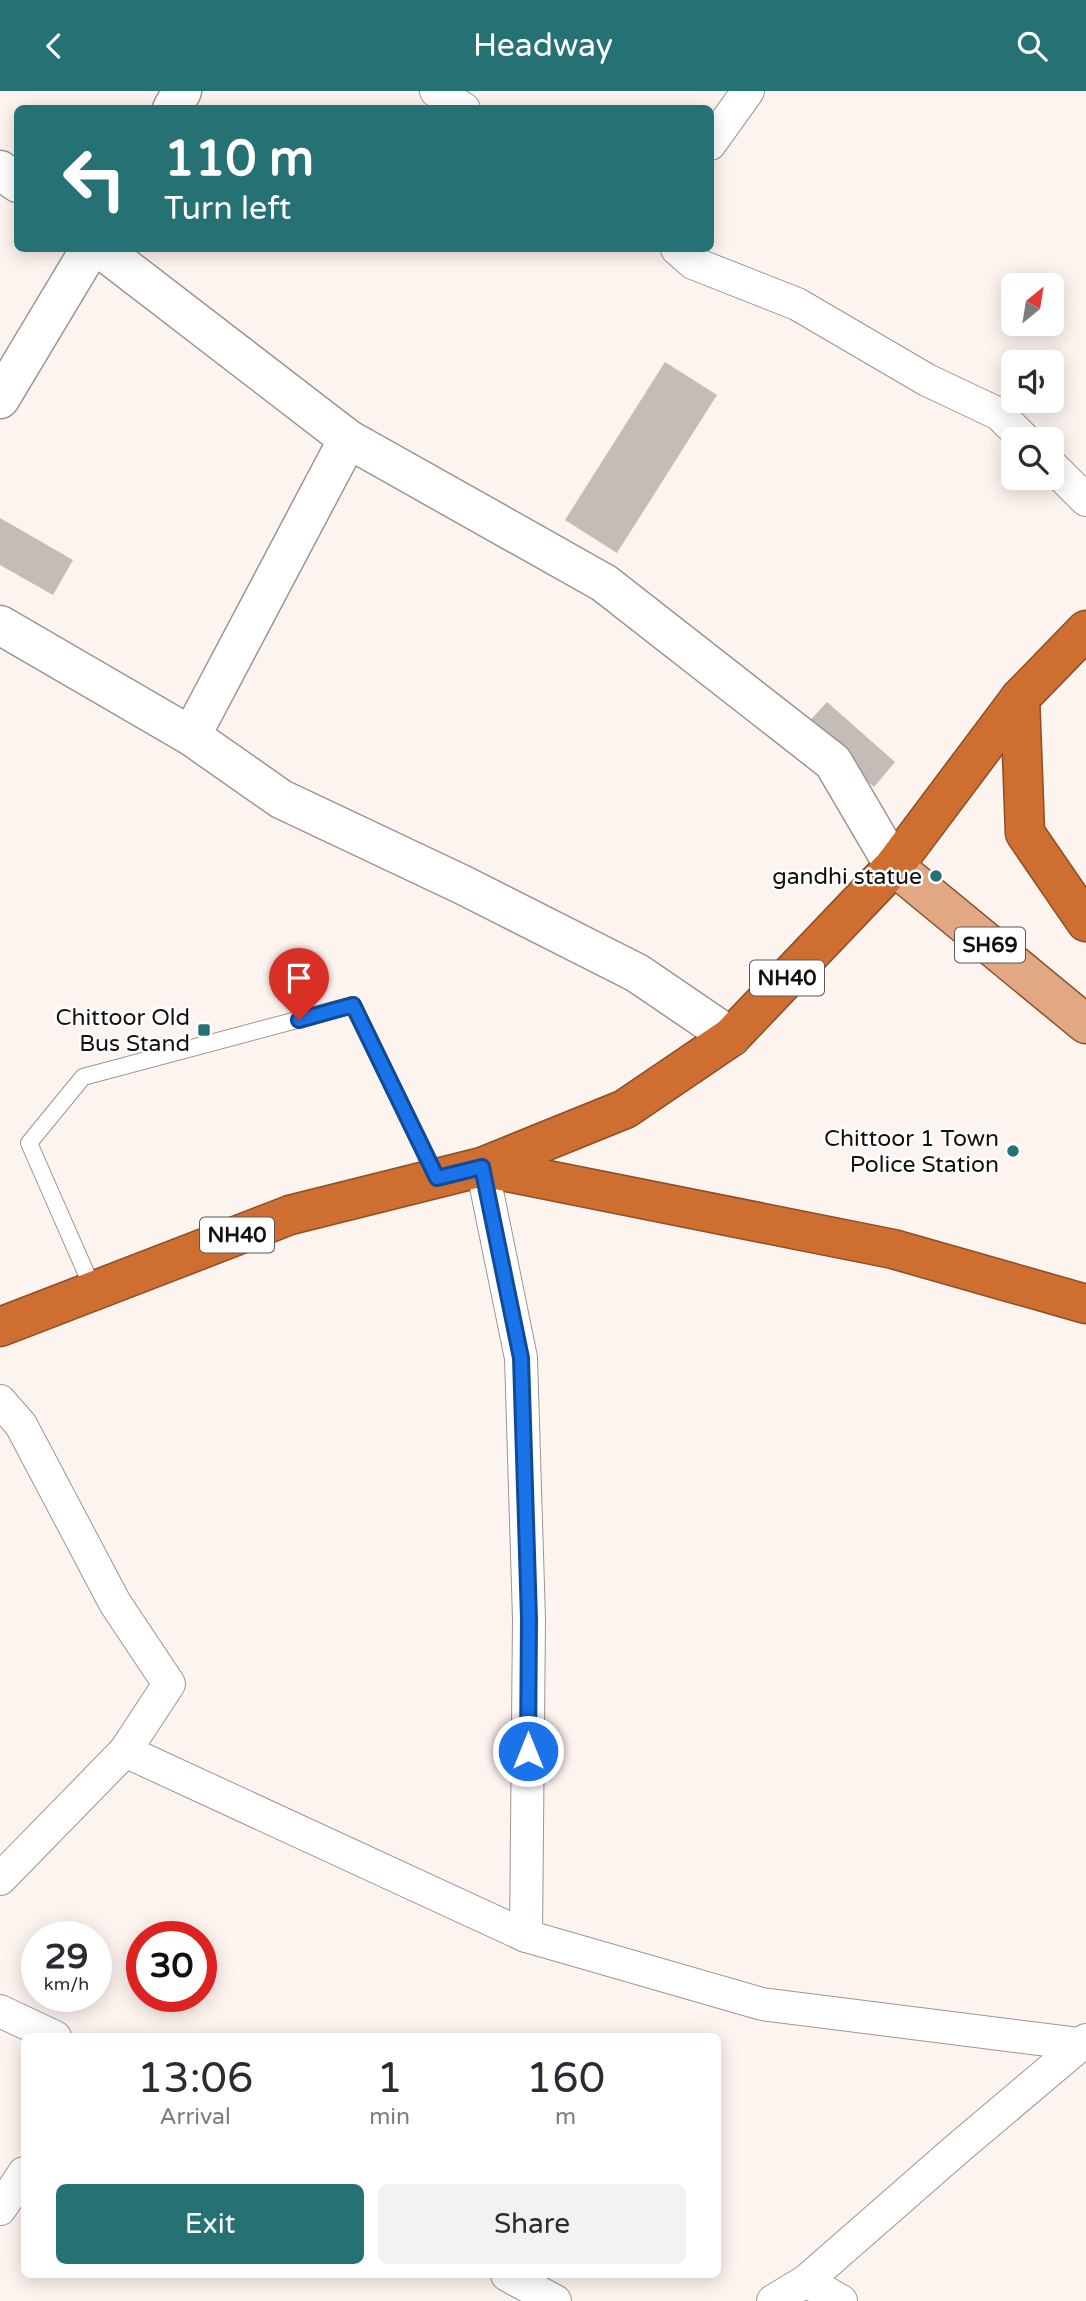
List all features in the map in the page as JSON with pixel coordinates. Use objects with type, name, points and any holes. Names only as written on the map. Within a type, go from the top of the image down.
[{"type":"highway","name":"NH40","points":[[0,1327],[290,1215],[482,1167],[625,1109],[731,1037],[894,866],[1020,698],[1086,629]]},
{"type":"highway","points":[[1020,698],[1025,834],[1086,922]]},
{"type":"highway","name":"NH40","points":[[482,1167],[893,1249],[1086,1304]]},
{"type":"main road","name":"SH69","points":[[894,866],[1086,1024]]},
{"type":"street","points":[[436,91],[458,105]]},
{"type":"street","points":[[714,138],[748,91]]},
{"type":"street","points":[[0,399],[88,252]]},
{"type":"street","points":[[105,252],[348,439],[615,591],[833,762],[894,866]]},
{"type":"street","points":[[680,252],[693,263],[797,304],[928,380],[999,415],[1012,427]]},
{"type":"street","points":[[191,736],[348,439]]},
{"type":"street","points":[[1064,478],[1086,500]]},
{"type":"street","points":[[0,625],[191,736],[281,799],[463,885],[637,973],[731,1037]]},
{"type":"street","points":[[482,1167],[521,1358],[529,1619],[526,1936]]},
{"type":"street","points":[[0,1401],[21,1425],[115,1603],[169,1684],[125,1751],[0,1879]]},
{"type":"street","points":[[125,1751],[526,1936],[762,2004],[1085,2043]]},
{"type":"street","points":[[0,2011],[47,2033]]},
{"type":"street","points":[[773,2301],[806,2281],[957,2149],[1085,2043]]},
{"type":"street","points":[[0,2209],[21,2178]]},
{"type":"street","points":[[513,2278],[555,2301]]},
{"type":"street","points":[[806,2281],[841,2301]]},
{"type":"lane","points":[[94,1291],[29,1143],[83,1077],[353,1005],[437,1178]]},
{"type":"building","points":[[665,362],[717,395],[617,553],[565,520]]},
{"type":"building","points":[[0,518],[73,560],[53,595],[0,565]]},
{"type":"building","points":[[827,702],[895,762],[874,787],[805,726]]},
{"type":"place","name":"gandhi statue","points":[[936,876]]},
{"type":"place","name":"Chittoor Old Bus Stand","points":[[204,1030]]},
{"type":"place","name":"Chittoor 1 Town Police Station","points":[[1013,1151]]},
{"type":"route","points":[[299,1020],[353,1005],[437,1178],[482,1167],[521,1358],[529,1619],[528,1751]]}]
